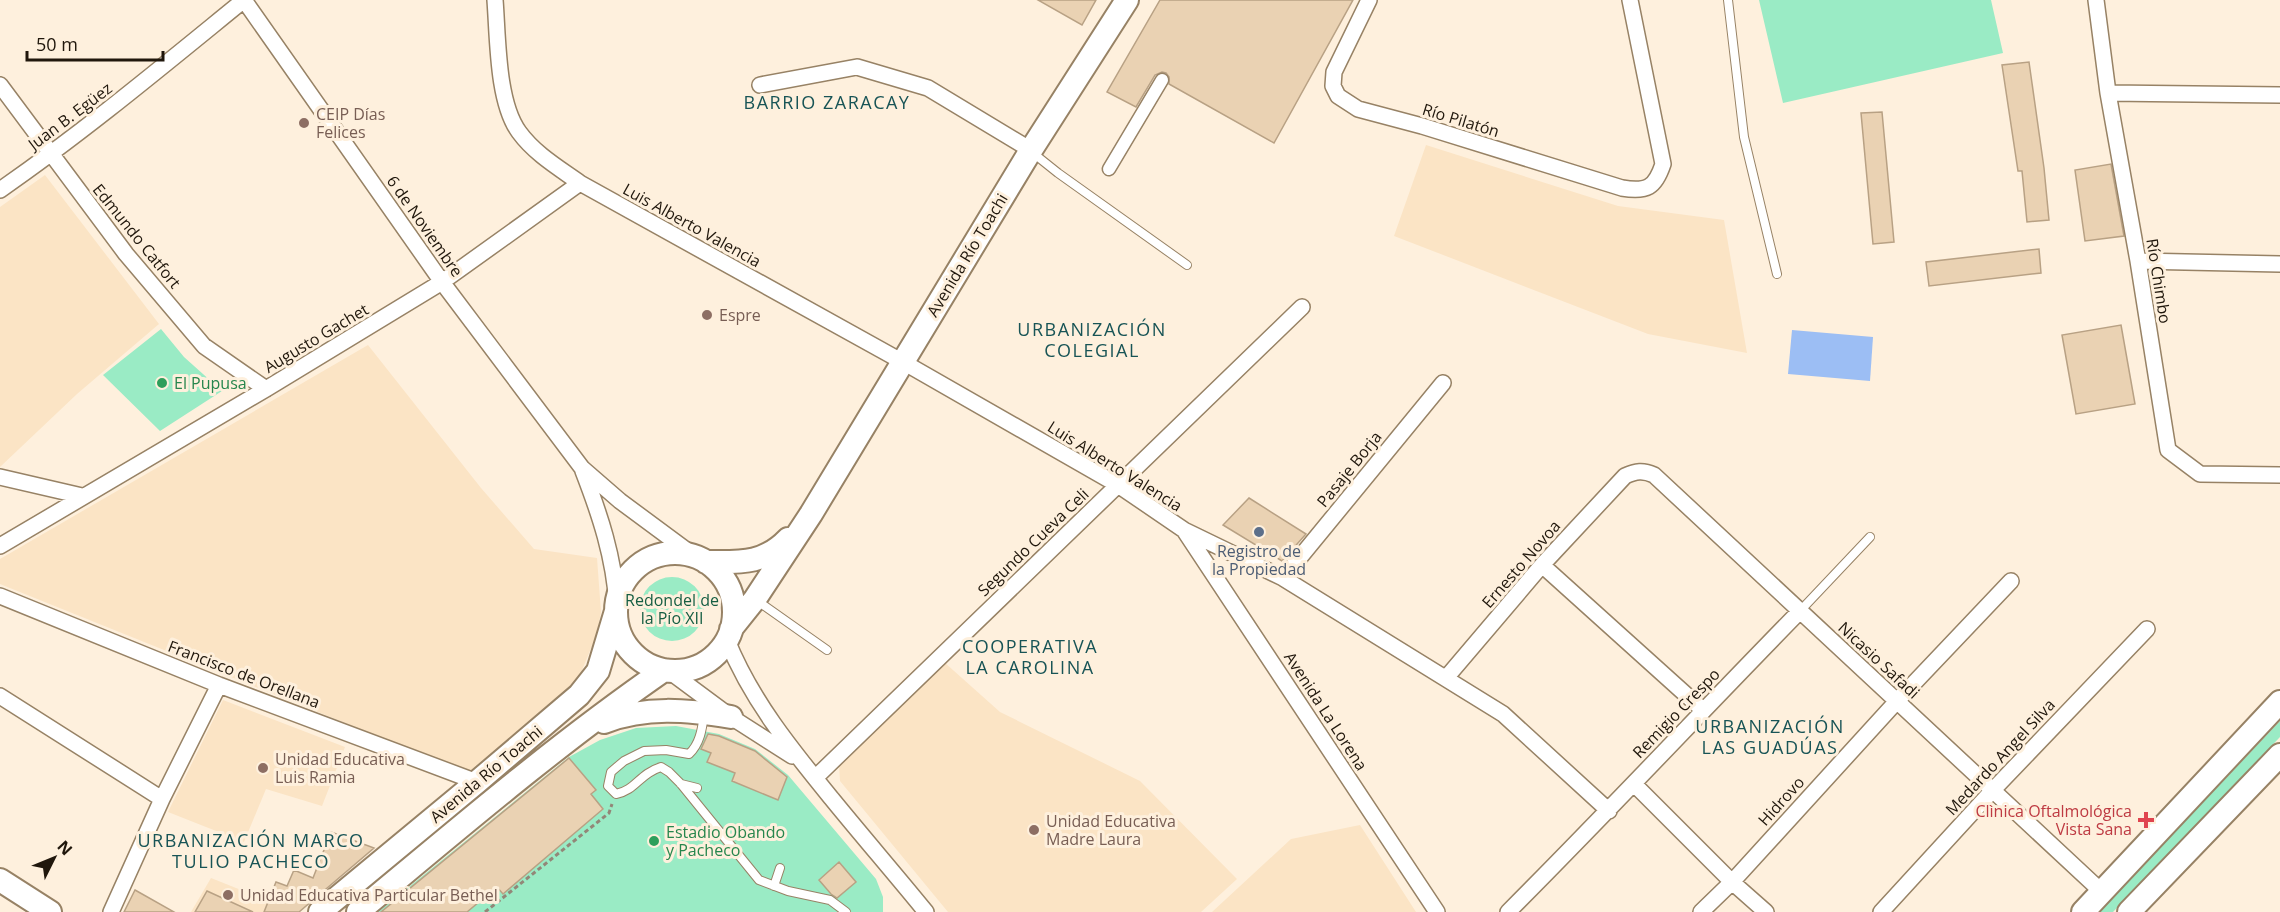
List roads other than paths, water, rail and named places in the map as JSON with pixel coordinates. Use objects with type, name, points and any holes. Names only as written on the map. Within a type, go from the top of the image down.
[{"type":"main road","name":"Avenida Río Toachi","points":[[729,634],[811,514],[1030,150],[1128,0]]},
{"type":"main road","name":"Avenida Río Toachi","points":[[702,560],[758,560],[772,553],[811,514]]},
{"type":"main road","points":[[676,553],[702,560],[722,577],[732,597],[734,618],[729,634],[717,654],[704,664],[687,669],[667,670],[642,660],[628,647],[619,630],[617,608],[623,584],[637,567],[655,557],[676,553]]},
{"type":"main road","name":"Avenida Río Toachi","points":[[320,912],[587,687],[602,661],[617,608]]},
{"type":"main road","name":"Avenida Río Toachi","points":[[358,912],[495,798],[583,730],[667,670]]},
{"type":"main road","points":[[2083,912],[2280,702]]},
{"type":"main road","points":[[583,730],[636,712],[663,710],[705,712],[731,717]]},
{"type":"main road","points":[[2129,912],[2280,755]]},
{"type":"main road","points":[[0,880],[50,912]]},
{"type":"street","name":"Juan B. Egüez","points":[[0,190],[51,155],[244,0]]},
{"type":"street","name":"6 de Noviembre","points":[[244,0],[442,282],[582,468],[620,501],[702,560]]},
{"type":"street","name":"Luis Alberto Valencia","points":[[495,0],[504,98],[518,132],[541,156],[580,183],[1119,485],[1184,530],[1283,578],[1503,714],[1609,811]]},
{"type":"street","name":"Río Pilatón","points":[[1369,0],[1334,72],[1333,86],[1338,96],[1358,109],[1422,126],[1622,188],[1638,190],[1651,187],[1659,177],[1663,164],[1630,0]]},
{"type":"street","name":"Río Chimbo","points":[[2096,0],[2108,93],[2168,450],[2200,474],[2280,475]]},
{"type":"street","points":[[760,85],[857,67],[928,88],[1030,150]]},
{"type":"street","points":[[1109,169],[1162,80]]},
{"type":"street","name":"Edmundo Catfort","points":[[0,85],[126,254],[204,346],[266,390]]},
{"type":"street","points":[[2108,93],[2280,95]]},
{"type":"street","name":"Augusto Gachet","points":[[0,546],[81,496],[266,390],[442,282],[580,183]]},
{"type":"street","points":[[2138,261],[2280,264]]},
{"type":"street","name":"Segundo Cueva Celi","points":[[815,778],[1302,307]]},
{"type":"street","name":"Pasaje Borja","points":[[1283,578],[1443,383]]},
{"type":"street","name":"6 de Noviembre","points":[[582,468],[610,552],[617,608]]},
{"type":"street","name":"Nicasio Safadi","points":[[1625,476],[1646,471],[1654,475],[2102,892]]},
{"type":"street","name":"Ernesto Novoa","points":[[1446,678],[1542,565],[1625,476]]},
{"type":"street","points":[[0,477],[81,496]]},
{"type":"street","name":"Avenida La Lorena","points":[[1184,530],[1437,912]]},
{"type":"street","points":[[1542,565],[1703,710]]},
{"type":"street","name":"Hidrovo","points":[[1701,912],[1732,882],[1896,701],[2011,581]]},
{"type":"street","name":"Francisco de Orellana","points":[[0,596],[219,685],[477,782]]},
{"type":"street","name":"Remigio Crespo","points":[[1508,912],[1609,811],[1800,611]]},
{"type":"street","name":"Medardo Angel Silva","points":[[1881,912],[2146,629]]},
{"type":"street","points":[[729,634],[738,666],[762,708],[799,760],[926,912]]},
{"type":"street","points":[[667,670],[731,717],[799,760]]},
{"type":"street","points":[[111,912],[162,799],[219,685]]},
{"type":"street","points":[[0,696],[162,799]]},
{"type":"street","points":[[1634,784],[1732,882],[1766,912]]},
{"type":"lane","points":[[1728,0],[1744,137],[1777,274]]},
{"type":"lane","points":[[1030,150],[1058,174],[1187,265]]},
{"type":"lane","name":"Remigio Crespo","points":[[1800,611],[1870,537]]},
{"type":"lane","points":[[755,599],[827,650]]},
{"type":"lane","points":[[705,712],[702,732],[695,749],[689,754],[666,750],[644,751],[624,761],[611,772],[608,786],[616,794],[627,792],[644,775],[661,767],[681,784],[759,880],[788,891],[830,900],[846,912]]},
{"type":"lane","points":[[681,784],[697,788]]},
{"type":"lane","points":[[774,886],[780,868]]},
{"type":"water","points":[[1792,330],[1873,337],[1870,381],[1788,374]]},
{"type":"place","name":"CEIP Días Felices","points":[[304,123]]},
{"type":"place","name":"Espre","points":[[707,315]]},
{"type":"place","name":"El Pupusa","points":[[162,383]]},
{"type":"place","name":"Registro de la Propiedad","points":[[1259,532]]},
{"type":"place","name":"Unidad Educativa Luis Ramia","points":[[263,768]]},
{"type":"place","name":"Clìnica Oftalmológica Vista Sana","points":[[2146,820]]},
{"type":"place","name":"Unidad Educativa Madre Laura","points":[[1034,830]]},
{"type":"place","name":"Estadio Obando y Pacheco","points":[[654,841]]},
{"type":"place","name":"Unidad Educativa Particular Bethel","points":[[228,895]]},
{"type":"district","name":"BARRIO ZARACAY","points":[[827,102]]},
{"type":"district","name":"URBANIZACIÓN COLEGIAL","points":[[1092,339]]},
{"type":"district","name":"COOPERATIVA LA CAROLINA","points":[[1030,656]]},
{"type":"district","name":"URBANIZACIÓN LAS GUADÚAS","points":[[1770,736]]},
{"type":"district","name":"URBANIZACIÓN MARCO TULIO PACHECO","points":[[251,850]]},
{"type":"park label","name":"Redondel de la Pío XII","points":[[672,609]]}]
